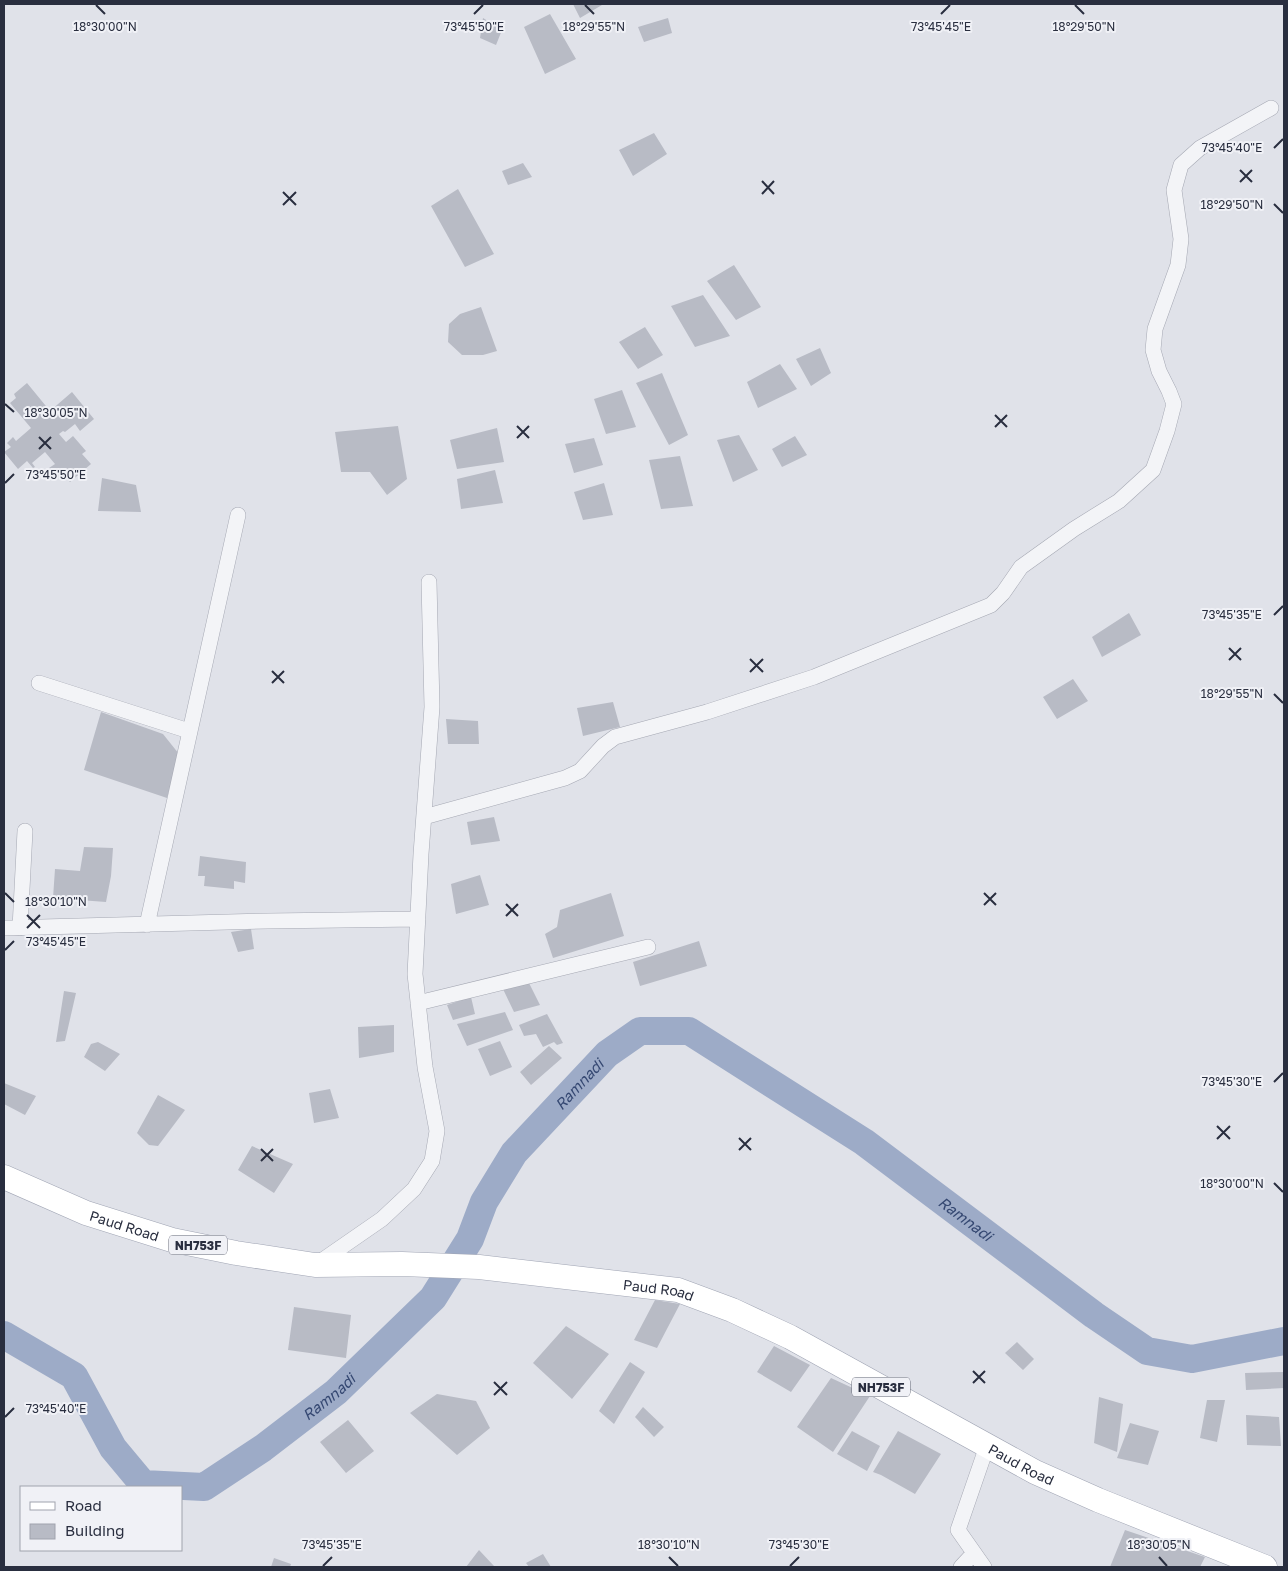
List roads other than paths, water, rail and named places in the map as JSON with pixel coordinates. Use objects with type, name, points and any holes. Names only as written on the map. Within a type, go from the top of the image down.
[{"type":"main road","name":"Paud Road","points":[[4,1177],[86,1213],[172,1240],[236,1253],[315,1265],[402,1264],[479,1267],[678,1290],[732,1310],[790,1337],[1035,1472],[1098,1500],[1265,1567]]},
{"type":"street","points":[[424,817],[565,778],[580,771],[603,746],[615,737],[707,712],[814,677],[991,605],[1003,593],[1020,567],[1074,529],[1119,501],[1153,470],[1167,431],[1174,404],[1159,371],[1153,350],[1155,329],[1178,264],[1181,239],[1174,190],[1181,165],[1200,148],[1271,108]]},
{"type":"street","points":[[147,925],[238,515]]},
{"type":"street","points":[[315,1265],[382,1219],[414,1189],[432,1161],[437,1131],[425,1067],[415,974],[432,707],[429,582]]},
{"type":"street","points":[[39,683],[189,731]]},
{"type":"street","points":[[20,928],[25,831]]},
{"type":"street","points":[[4,928],[418,919]]},
{"type":"street","points":[[418,1003],[648,947]]},
{"type":"street","points":[[984,1567],[958,1530],[987,1446]]},
{"type":"street","points":[[961,1567],[974,1553]]},
{"type":"waterway","name":"Ramnadi","points":[[4,1335],[74,1376],[113,1448],[143,1484],[204,1487],[263,1448],[336,1392],[433,1298],[470,1239],[484,1202],[514,1153],[607,1054],[640,1031],[689,1031],[864,1142],[1094,1315],[1147,1351],[1192,1359],[1284,1341]]}]
